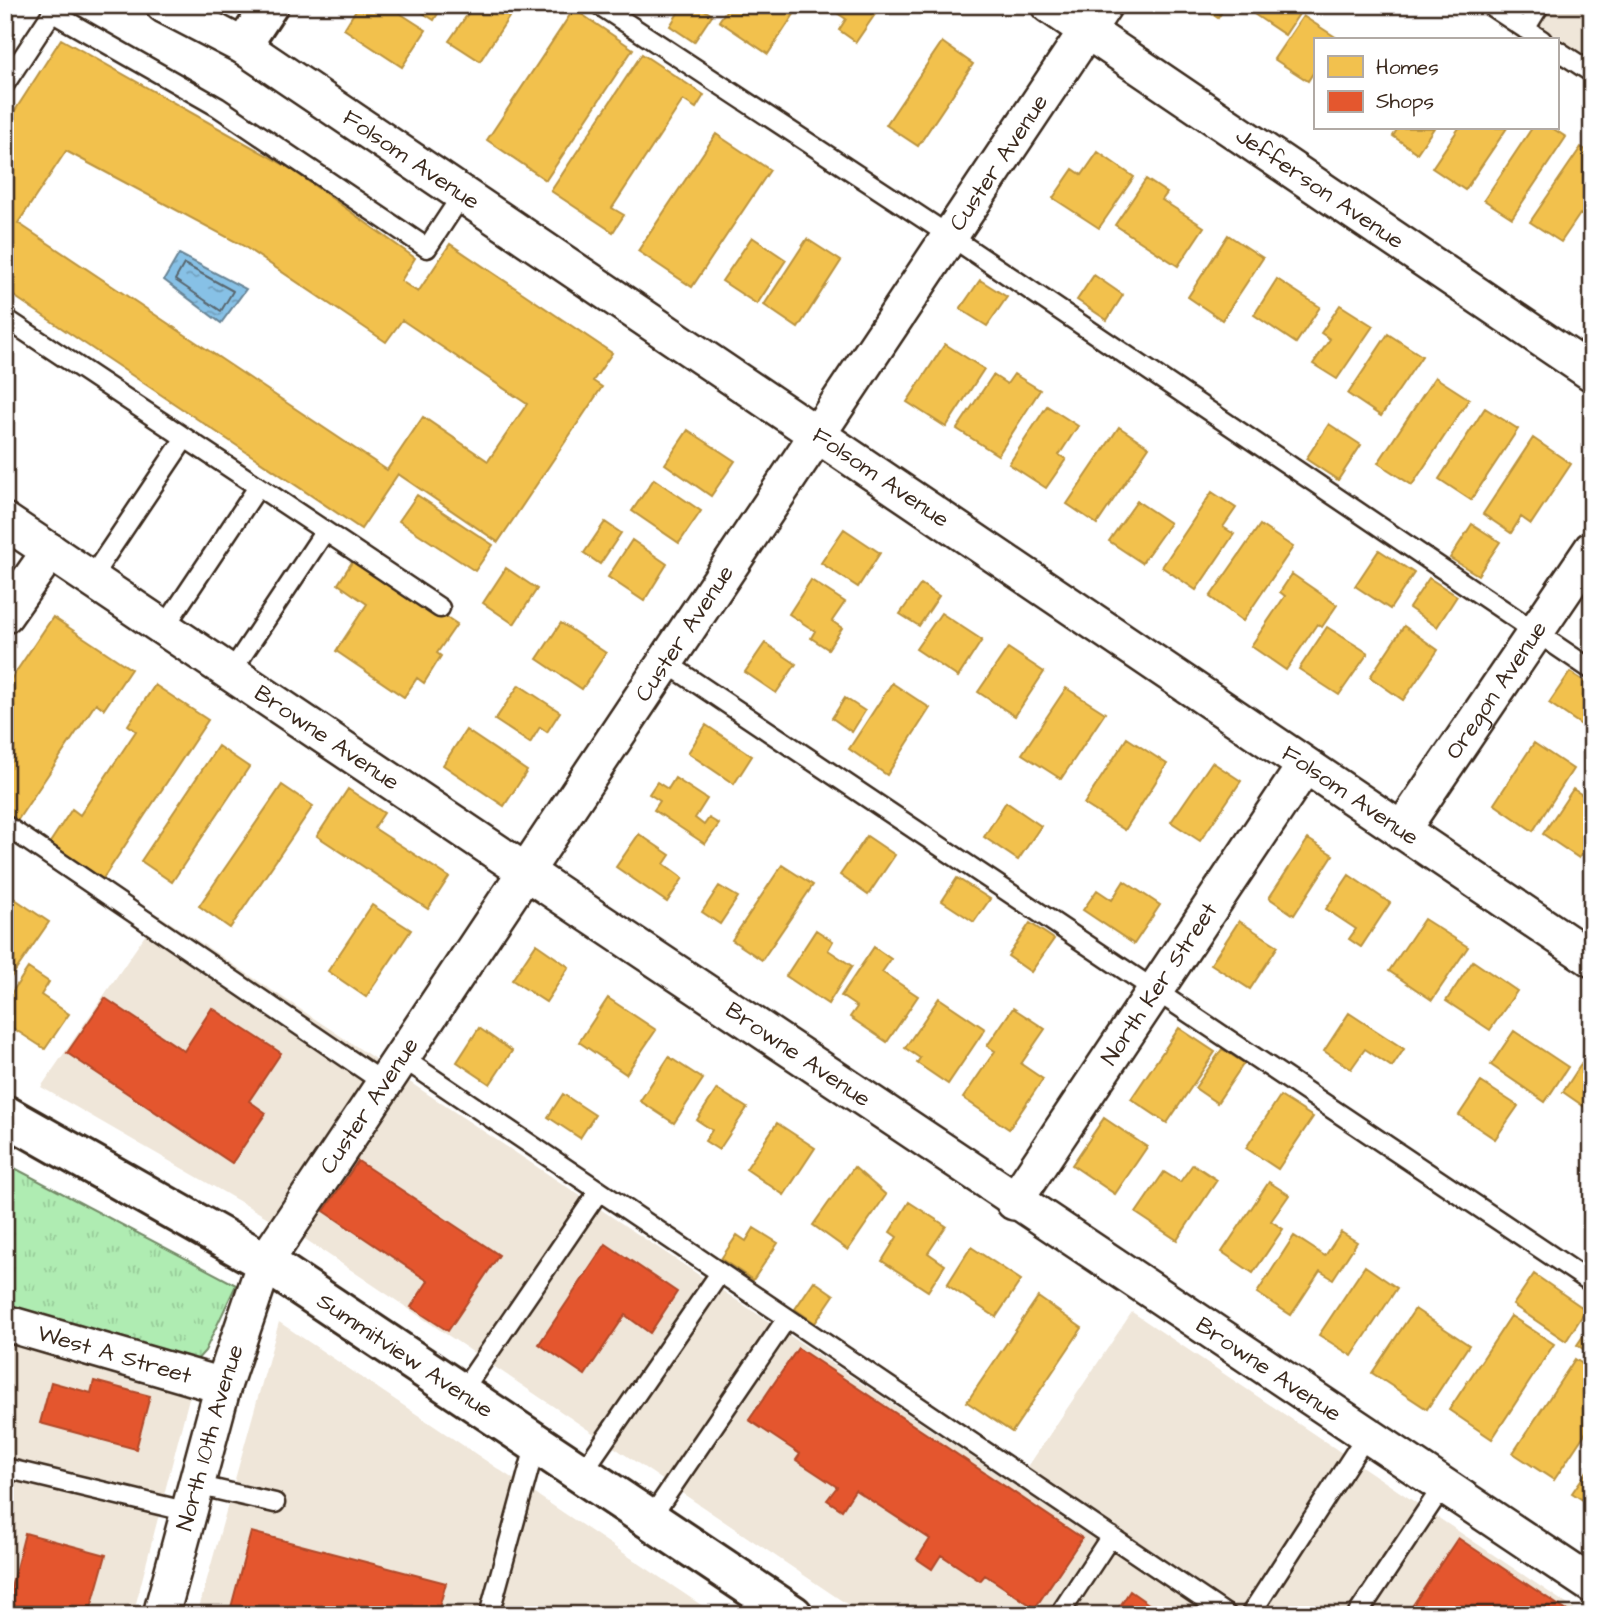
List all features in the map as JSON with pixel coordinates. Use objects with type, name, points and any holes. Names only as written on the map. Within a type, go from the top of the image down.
[{"type":"main road","name":"Summitview Avenue","points":[[5,1115],[265,1262],[650,1519],[773,1608]]},
{"type":"street","name":"Folsom Avenue","points":[[164,5],[243,46],[1592,959]]},
{"type":"street","points":[[243,46],[270,5]]},
{"type":"street","name":"Jefferson Avenue","points":[[1049,5],[1096,18],[1592,373]]},
{"type":"street","name":"Custer Avenue","points":[[265,1262],[1096,18]]},
{"type":"street","name":"Browne Avenue","points":[[5,521],[526,870],[1014,1202],[1592,1586]]},
{"type":"street","name":"Oregon Avenue","points":[[1401,831],[1592,549]]},
{"type":"street","points":[[5,615],[50,551]]},
{"type":"street","name":"North Ker Street","points":[[1014,1202],[1304,766]]},
{"type":"street","name":"North 10th Avenue","points":[[161,1615],[223,1386],[265,1262]]},
{"type":"street","name":"West A Street","points":[[5,1323],[223,1386]]},
{"type":"lane","points":[[599,5],[950,236],[1592,670]]},
{"type":"lane","points":[[1489,5],[1539,38]]},
{"type":"lane","points":[[1525,29],[1541,5]]},
{"type":"lane","points":[[5,84],[55,9],[218,107],[427,248],[463,195]]},
{"type":"lane","points":[[1558,51],[1592,73]]},
{"type":"lane","points":[[5,318],[440,608]]},
{"type":"lane","points":[[91,578],[185,438]]},
{"type":"lane","points":[[164,628],[258,487]]},
{"type":"lane","points":[[231,672],[325,531]]},
{"type":"lane","points":[[665,662],[1592,1283]]},
{"type":"lane","points":[[5,825],[393,1070],[599,1191],[1227,1615]]},
{"type":"lane","points":[[461,1393],[599,1191]]},
{"type":"lane","points":[[582,1473],[720,1273]]},
{"type":"lane","points":[[650,1519],[787,1318]]},
{"type":"lane","points":[[1250,1615],[1366,1436]]},
{"type":"lane","points":[[489,1615],[536,1443]]},
{"type":"lane","points":[[5,1468],[192,1499],[275,1503]]},
{"type":"lane","points":[[1357,1615],[1443,1486]]},
{"type":"lane","points":[[1059,1615],[1111,1536]]},
{"type":"shaded area","points":[[1469,5],[1592,5],[1592,87],[1558,65],[1558,38],[1518,38]]},
{"type":"shaded area","points":[[159,915],[1086,1533],[1096,1519],[1025,1471],[1132,1312],[1583,1615],[863,1615],[308,1241],[41,1087]]},
{"type":"shaded area","points":[[279,1322],[716,1615],[197,1615]]},
{"type":"shaded area","points":[[5,1342],[190,1394],[133,1615],[5,1615]]},
{"type":"green space","points":[[5,1163],[236,1285],[205,1351],[194,1363],[5,1309]]},
{"type":"water","points":[[179,254],[246,289],[221,323],[164,280]]},
{"type":"building: Homes","points":[[359,5],[387,5],[426,30],[402,67],[344,29]]},
{"type":"building: Homes","points":[[411,5],[443,5],[434,20]]},
{"type":"building: Homes","points":[[474,5],[505,5],[513,11],[480,61],[449,41]]},
{"type":"building: Homes","points":[[683,5],[697,5],[712,15],[694,42],[670,26]]},
{"type":"building: Homes","points":[[730,5],[800,5],[768,54],[719,21]]},
{"type":"building: Homes","points":[[825,5],[880,7],[856,42],[839,30],[846,19]]},
{"type":"building: Homes","points":[[1199,5],[1226,5],[1218,18]]},
{"type":"building: Homes","points":[[1251,5],[1305,5],[1285,35],[1248,10]]},
{"type":"building: Homes","points":[[574,9],[633,49],[546,180],[487,140]]},
{"type":"building: Homes","points":[[1303,16],[1337,38],[1314,38],[1314,72],[1308,81],[1274,59]]},
{"type":"building: Homes","points":[[61,39],[291,169],[415,258],[401,281],[418,292],[450,244],[612,353],[593,381],[602,387],[498,542],[398,474],[361,529],[5,290],[5,126]],"holes":[[[66,151],[242,245],[386,342],[402,320],[527,404],[488,461],[423,417],[387,470],[18,223]]]},
{"type":"building: Homes","points":[[942,42],[973,64],[918,146],[886,125]]},
{"type":"building: Homes","points":[[642,54],[704,95],[696,108],[683,100],[612,208],[624,215],[613,232],[551,191]]},
{"type":"building: Homes","points":[[1397,130],[1433,130],[1417,153],[1393,136]]},
{"type":"building: Homes","points":[[1458,130],[1506,130],[1465,190],[1432,168]]},
{"type":"building: Homes","points":[[1531,130],[1555,130],[1566,137],[1512,218],[1484,200]]},
{"type":"building: Homes","points":[[716,134],[770,170],[692,287],[638,251]]},
{"type":"building: Homes","points":[[1581,147],[1592,154],[1592,213],[1588,219],[1580,214],[1561,242],[1530,222]]},
{"type":"building: Homes","points":[[1098,152],[1134,177],[1099,228],[1053,198],[1073,169],[1082,175]]},
{"type":"building: Homes","points":[[1146,179],[1167,193],[1162,200],[1204,227],[1178,266],[1115,225]]},
{"type":"building: Homes","points":[[1228,235],[1263,258],[1222,320],[1188,297]]},
{"type":"building: Homes","points":[[752,237],[786,260],[757,304],[722,281]]},
{"type":"building: Homes","points":[[807,239],[841,261],[798,328],[764,305]]},
{"type":"building: Homes","points":[[1094,275],[1123,295],[1107,320],[1077,300]]},
{"type":"building: Homes","points":[[1277,279],[1320,307],[1296,343],[1254,315]]},
{"type":"building: Homes","points":[[980,280],[1007,297],[987,326],[960,309]]},
{"type":"building: Homes","points":[[1340,305],[1373,326],[1337,379],[1313,364],[1330,339],[1321,333]]},
{"type":"building: Homes","points":[[1388,334],[1422,356],[1381,416],[1348,394]]},
{"type":"building: Homes","points":[[945,344],[984,369],[946,427],[907,402]]},
{"type":"building: Homes","points":[[1014,374],[1040,390],[998,455],[957,429],[993,375],[1007,384]]},
{"type":"building: Homes","points":[[1435,377],[1469,399],[1412,485],[1378,463]]},
{"type":"building: Homes","points":[[1047,406],[1078,426],[1059,455],[1066,459],[1046,488],[1009,464]]},
{"type":"building: Homes","points":[[1485,408],[1518,429],[1471,500],[1439,479]]},
{"type":"building: Homes","points":[[1329,424],[1361,445],[1338,480],[1306,459]]},
{"type":"building: Homes","points":[[1119,427],[1149,447],[1097,524],[1067,504]]},
{"type":"building: Homes","points":[[688,430],[735,461],[711,496],[665,464]]},
{"type":"building: Homes","points":[[1533,438],[1571,464],[1531,524],[1521,517],[1511,533],[1483,514]]},
{"type":"building: Homes","points":[[654,479],[701,511],[679,543],[632,511]]},
{"type":"building: Homes","points":[[1212,492],[1236,508],[1223,527],[1234,534],[1196,590],[1162,567]]},
{"type":"building: Homes","points":[[417,495],[493,545],[475,571],[399,521]]},
{"type":"building: Homes","points":[[1137,501],[1170,523],[1142,563],[1109,541]]},
{"type":"building: Homes","points":[[605,522],[621,533],[600,564],[584,553]]},
{"type":"building: Homes","points":[[1472,524],[1500,542],[1478,575],[1450,558]]},
{"type":"building: Homes","points":[[1260,525],[1293,547],[1243,621],[1210,597]]},
{"type":"building: Homes","points":[[844,529],[880,553],[858,587],[821,563]]},
{"type":"building: Homes","points":[[632,540],[667,564],[644,601],[608,577]]},
{"type":"building: Homes","points":[[1379,550],[1414,573],[1390,609],[1355,586]]},
{"type":"building: Homes","points":[[356,556],[457,624],[437,653],[441,656],[424,683],[417,678],[404,697],[336,651],[367,604],[338,584]]},
{"type":"building: Homes","points":[[506,568],[537,589],[514,624],[483,603]]},
{"type":"building: Homes","points":[[1292,574],[1337,605],[1322,627],[1317,624],[1286,670],[1251,646],[1285,596],[1280,592]]},
{"type":"building: Homes","points":[[1429,578],[1457,596],[1437,627],[1409,608]]},
{"type":"building: Homes","points":[[811,580],[845,602],[832,621],[842,628],[828,649],[811,638],[815,631],[789,614]]},
{"type":"building: Homes","points":[[921,584],[939,596],[919,626],[900,614]]},
{"type":"building: Homes","points":[[941,613],[982,640],[958,677],[916,649]]},
{"type":"building: Homes","points":[[53,617],[131,669],[104,709],[96,703],[17,821],[5,814],[5,688]]},
{"type":"building: Homes","points":[[561,623],[606,653],[582,689],[537,659]]},
{"type":"building: Homes","points":[[1404,626],[1438,650],[1403,700],[1370,677]]},
{"type":"building: Homes","points":[[1327,627],[1368,653],[1339,695],[1299,669]]},
{"type":"building: Homes","points":[[765,643],[796,664],[776,693],[745,672]]},
{"type":"building: Homes","points":[[1008,648],[1044,672],[1015,716],[978,692]]},
{"type":"building: Homes","points":[[1570,672],[1592,686],[1592,732],[1549,703]]},
{"type":"building: Homes","points":[[892,683],[930,708],[887,775],[849,749]]},
{"type":"building: Homes","points":[[155,685],[208,720],[102,880],[49,844],[72,809],[80,815],[136,731],[128,725]]},
{"type":"building: Homes","points":[[519,685],[560,712],[547,732],[540,727],[530,743],[495,720]]},
{"type":"building: Homes","points":[[1066,688],[1105,713],[1061,779],[1022,754]]},
{"type":"building: Homes","points":[[845,698],[865,711],[852,732],[832,718]]},
{"type":"building: Homes","points":[[706,725],[752,756],[734,784],[688,753]]},
{"type":"building: Homes","points":[[466,730],[527,771],[504,806],[443,765]]},
{"type":"building: Homes","points":[[1127,738],[1167,764],[1125,830],[1084,804]]},
{"type":"building: Homes","points":[[1534,743],[1573,769],[1533,831],[1494,804]]},
{"type":"building: Homes","points":[[218,746],[249,767],[172,882],[141,861]]},
{"type":"building: Homes","points":[[1212,762],[1241,781],[1200,841],[1171,822]]},
{"type":"building: Homes","points":[[675,778],[707,799],[695,818],[704,825],[709,818],[719,824],[705,844],[654,810],[660,801],[649,794],[657,782],[668,789]]},
{"type":"building: Homes","points":[[282,785],[313,806],[230,928],[199,906]]},
{"type":"building: Homes","points":[[348,789],[384,813],[374,828],[449,877],[428,909],[317,836]]},
{"type":"building: Homes","points":[[1573,789],[1592,801],[1592,839],[1579,858],[1543,834]]},
{"type":"building: Homes","points":[[1006,802],[1041,826],[1018,860],[984,837]]},
{"type":"building: Homes","points":[[639,834],[670,855],[664,864],[683,878],[667,902],[616,867]]},
{"type":"building: Homes","points":[[867,836],[895,855],[868,895],[840,875]]},
{"type":"building: Homes","points":[[1308,839],[1333,855],[1294,915],[1269,898]]},
{"type":"building: Homes","points":[[782,865],[813,885],[762,960],[732,940]]},
{"type":"building: Homes","points":[[1349,875],[1390,903],[1361,947],[1349,939],[1356,929],[1326,909]]},
{"type":"building: Homes","points":[[957,878],[990,899],[974,922],[942,901]]},
{"type":"building: Homes","points":[[1124,881],[1160,905],[1134,944],[1083,910],[1097,890],[1112,900]]},
{"type":"building: Homes","points":[[719,886],[738,897],[720,924],[702,912]]},
{"type":"building: Homes","points":[[9,895],[49,922],[5,986],[5,901]]},
{"type":"building: Homes","points":[[372,905],[411,930],[366,997],[328,971]]},
{"type":"building: Homes","points":[[1424,919],[1468,947],[1432,1000],[1389,971]]},
{"type":"building: Homes","points":[[1239,921],[1278,946],[1250,989],[1211,964]]},
{"type":"building: Homes","points":[[1030,923],[1054,939],[1031,972],[1008,956]]},
{"type":"building: Homes","points":[[816,930],[833,941],[828,950],[852,966],[828,1004],[786,976]]},
{"type":"building: Homes","points":[[536,944],[569,967],[546,1002],[512,980]]},
{"type":"building: Homes","points":[[874,947],[891,959],[882,972],[918,996],[887,1042],[850,1017],[857,1007],[841,996]]},
{"type":"building: Homes","points":[[1473,961],[1517,991],[1490,1030],[1446,1001]]},
{"type":"building: Homes","points":[[28,968],[49,982],[41,995],[69,1014],[45,1049],[5,1023],[5,1003]]},
{"type":"building: Homes","points":[[608,998],[656,1030],[626,1074],[579,1042]]},
{"type":"building: Homes","points":[[939,998],[985,1029],[948,1084],[917,1063],[920,1058],[905,1048]]},
{"type":"building: Homes","points":[[1013,1008],[1045,1029],[1021,1064],[1043,1079],[1009,1129],[963,1098],[995,1051],[987,1046]]},
{"type":"building: Homes","points":[[1349,1013],[1404,1049],[1392,1067],[1365,1049],[1351,1069],[1324,1051]]},
{"type":"building: Homes","points":[[479,1028],[512,1051],[490,1084],[457,1062]]},
{"type":"building: Homes","points":[[1179,1028],[1215,1052],[1167,1123],[1131,1099]]},
{"type":"building: Homes","points":[[1514,1031],[1568,1067],[1545,1102],[1491,1065]]},
{"type":"building: Homes","points":[[1222,1049],[1244,1063],[1217,1103],[1195,1088]]},
{"type":"building: Homes","points":[[669,1057],[703,1079],[674,1123],[640,1101]]},
{"type":"building: Homes","points":[[1582,1063],[1592,1070],[1592,1112],[1563,1092]]},
{"type":"building: Homes","points":[[1481,1082],[1518,1106],[1495,1139],[1459,1115]]},
{"type":"building: Homes","points":[[717,1089],[747,1108],[719,1150],[705,1141],[712,1130],[697,1120]]},
{"type":"building: Homes","points":[[563,1094],[595,1115],[580,1138],[548,1117]]},
{"type":"building: Homes","points":[[1280,1096],[1313,1117],[1278,1169],[1246,1148]]},
{"type":"building: Homes","points":[[1104,1118],[1147,1147],[1115,1194],[1072,1165]]},
{"type":"building: Homes","points":[[777,1123],[815,1148],[784,1195],[746,1169]]},
{"type":"building: Homes","points":[[1193,1164],[1217,1180],[1177,1240],[1136,1213],[1164,1172],[1180,1182]]},
{"type":"building: Homes","points":[[854,1167],[886,1195],[848,1250],[813,1225]]},
{"type":"building: Homes","points":[[1269,1182],[1289,1195],[1271,1221],[1283,1229],[1253,1273],[1222,1252]]},
{"type":"building: Homes","points":[[909,1202],[946,1226],[928,1253],[945,1265],[928,1291],[882,1261],[897,1237],[890,1232]]},
{"type":"building: Homes","points":[[754,1228],[778,1243],[753,1280],[721,1259],[737,1235],[746,1241]]},
{"type":"building: Homes","points":[[1341,1232],[1357,1242],[1333,1279],[1320,1271],[1291,1315],[1257,1293],[1294,1236],[1325,1256]]},
{"type":"building: Homes","points":[[971,1247],[1021,1280],[996,1317],[947,1285]]},
{"type":"building: Homes","points":[[1365,1266],[1397,1288],[1352,1356],[1319,1335]]},
{"type":"building: Homes","points":[[1534,1274],[1586,1310],[1566,1341],[1513,1305]]},
{"type":"building: Homes","points":[[814,1281],[834,1295],[815,1323],[795,1309]]},
{"type":"building: Homes","points":[[1038,1297],[1082,1328],[1012,1432],[967,1402]]},
{"type":"building: Homes","points":[[1415,1309],[1469,1345],[1427,1409],[1372,1373]]},
{"type":"building: Homes","points":[[1511,1316],[1554,1344],[1492,1439],[1449,1410]]},
{"type":"building: Homes","points":[[1592,1323],[1592,1355],[1577,1345]]},
{"type":"building: Homes","points":[[1575,1359],[1592,1370],[1592,1423],[1554,1480],[1513,1453]]},
{"type":"building: Homes","points":[[1592,1464],[1592,1506],[1572,1493]]},
{"type":"building: Shops","points":[[105,998],[184,1051],[212,1008],[281,1053],[249,1101],[266,1113],[232,1163],[67,1053]]},
{"type":"building: Shops","points":[[358,1161],[499,1255],[448,1331],[411,1307],[428,1281],[324,1211]]},
{"type":"building: Shops","points":[[606,1244],[677,1292],[650,1333],[625,1315],[585,1375],[539,1344]]},
{"type":"building: Shops","points":[[798,1348],[1082,1538],[1035,1608],[985,1575],[980,1581],[941,1555],[932,1569],[917,1559],[930,1539],[855,1490],[842,1510],[827,1500],[837,1487],[796,1460],[800,1454],[749,1420]]},
{"type":"building: Shops","points":[[94,1381],[150,1396],[136,1449],[40,1423],[51,1382],[91,1393]]},
{"type":"building: Shops","points":[[251,1532],[446,1583],[437,1615],[229,1615]]},
{"type":"building: Shops","points":[[25,1533],[106,1555],[89,1615],[5,1615],[5,1586],[11,1588]]},
{"type":"building: Shops","points":[[1458,1538],[1573,1615],[1422,1615],[1411,1608]]},
{"type":"building: Shops","points":[[1130,1591],[1150,1605],[1144,1615],[1114,1615]]}]
